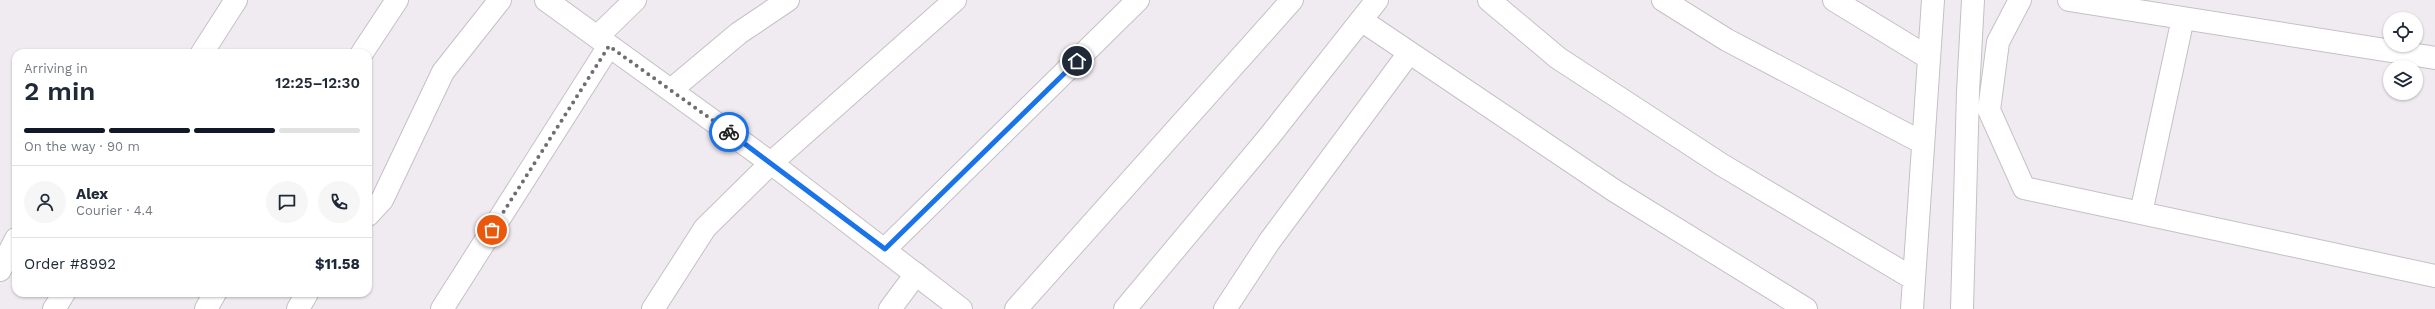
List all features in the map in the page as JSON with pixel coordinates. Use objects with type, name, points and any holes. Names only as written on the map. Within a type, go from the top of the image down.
[{"type":"street","points":[[205,49],[236,0]]},
{"type":"street","points":[[365,49],[397,0]]},
{"type":"street","points":[[372,211],[382,200],[443,72],[500,0]]},
{"type":"street","points":[[546,0],[771,163],[885,249],[961,309]]},
{"type":"street","points":[[442,309],[603,41],[635,0]]},
{"type":"street","points":[[671,90],[739,33],[788,0]]},
{"type":"street","points":[[653,309],[705,228],[771,163],[954,0]]},
{"type":"street","points":[[885,249],[1138,0]]},
{"type":"street","points":[[1016,309],[1292,0]]},
{"type":"street","points":[[1125,309],[1268,138],[1377,0]]},
{"type":"street","points":[[1489,0],[1558,58],[1722,165],[1914,279]]},
{"type":"street","points":[[1663,0],[1727,40],[1923,143]]},
{"type":"street","points":[[1834,0],[1929,58]]},
{"type":"street","points":[[1912,309],[1933,0]]},
{"type":"street","points":[[1962,309],[1968,92],[1973,0]]},
{"type":"street","points":[[2020,0],[1998,42],[1989,110],[2024,188],[2435,276]]},
{"type":"street","points":[[2069,0],[2435,58]]},
{"type":"street","points":[[2141,213],[2183,18]]},
{"type":"street","points":[[1361,20],[1615,190],[1806,309]]},
{"type":"street","points":[[1225,309],[1269,242],[1410,53]]},
{"type":"street","points":[[0,270],[12,247]]},
{"type":"street","points":[[890,309],[916,274]]},
{"type":"street","points":[[54,309],[62,297]]},
{"type":"street","points":[[206,309],[213,297]]},
{"type":"street","points":[[298,309],[305,297]]},
{"type":"way so far","points":[[492,230],[609,46],[729,132]]},
{"type":"route","points":[[729,132],[885,249],[1077,61]]}]
